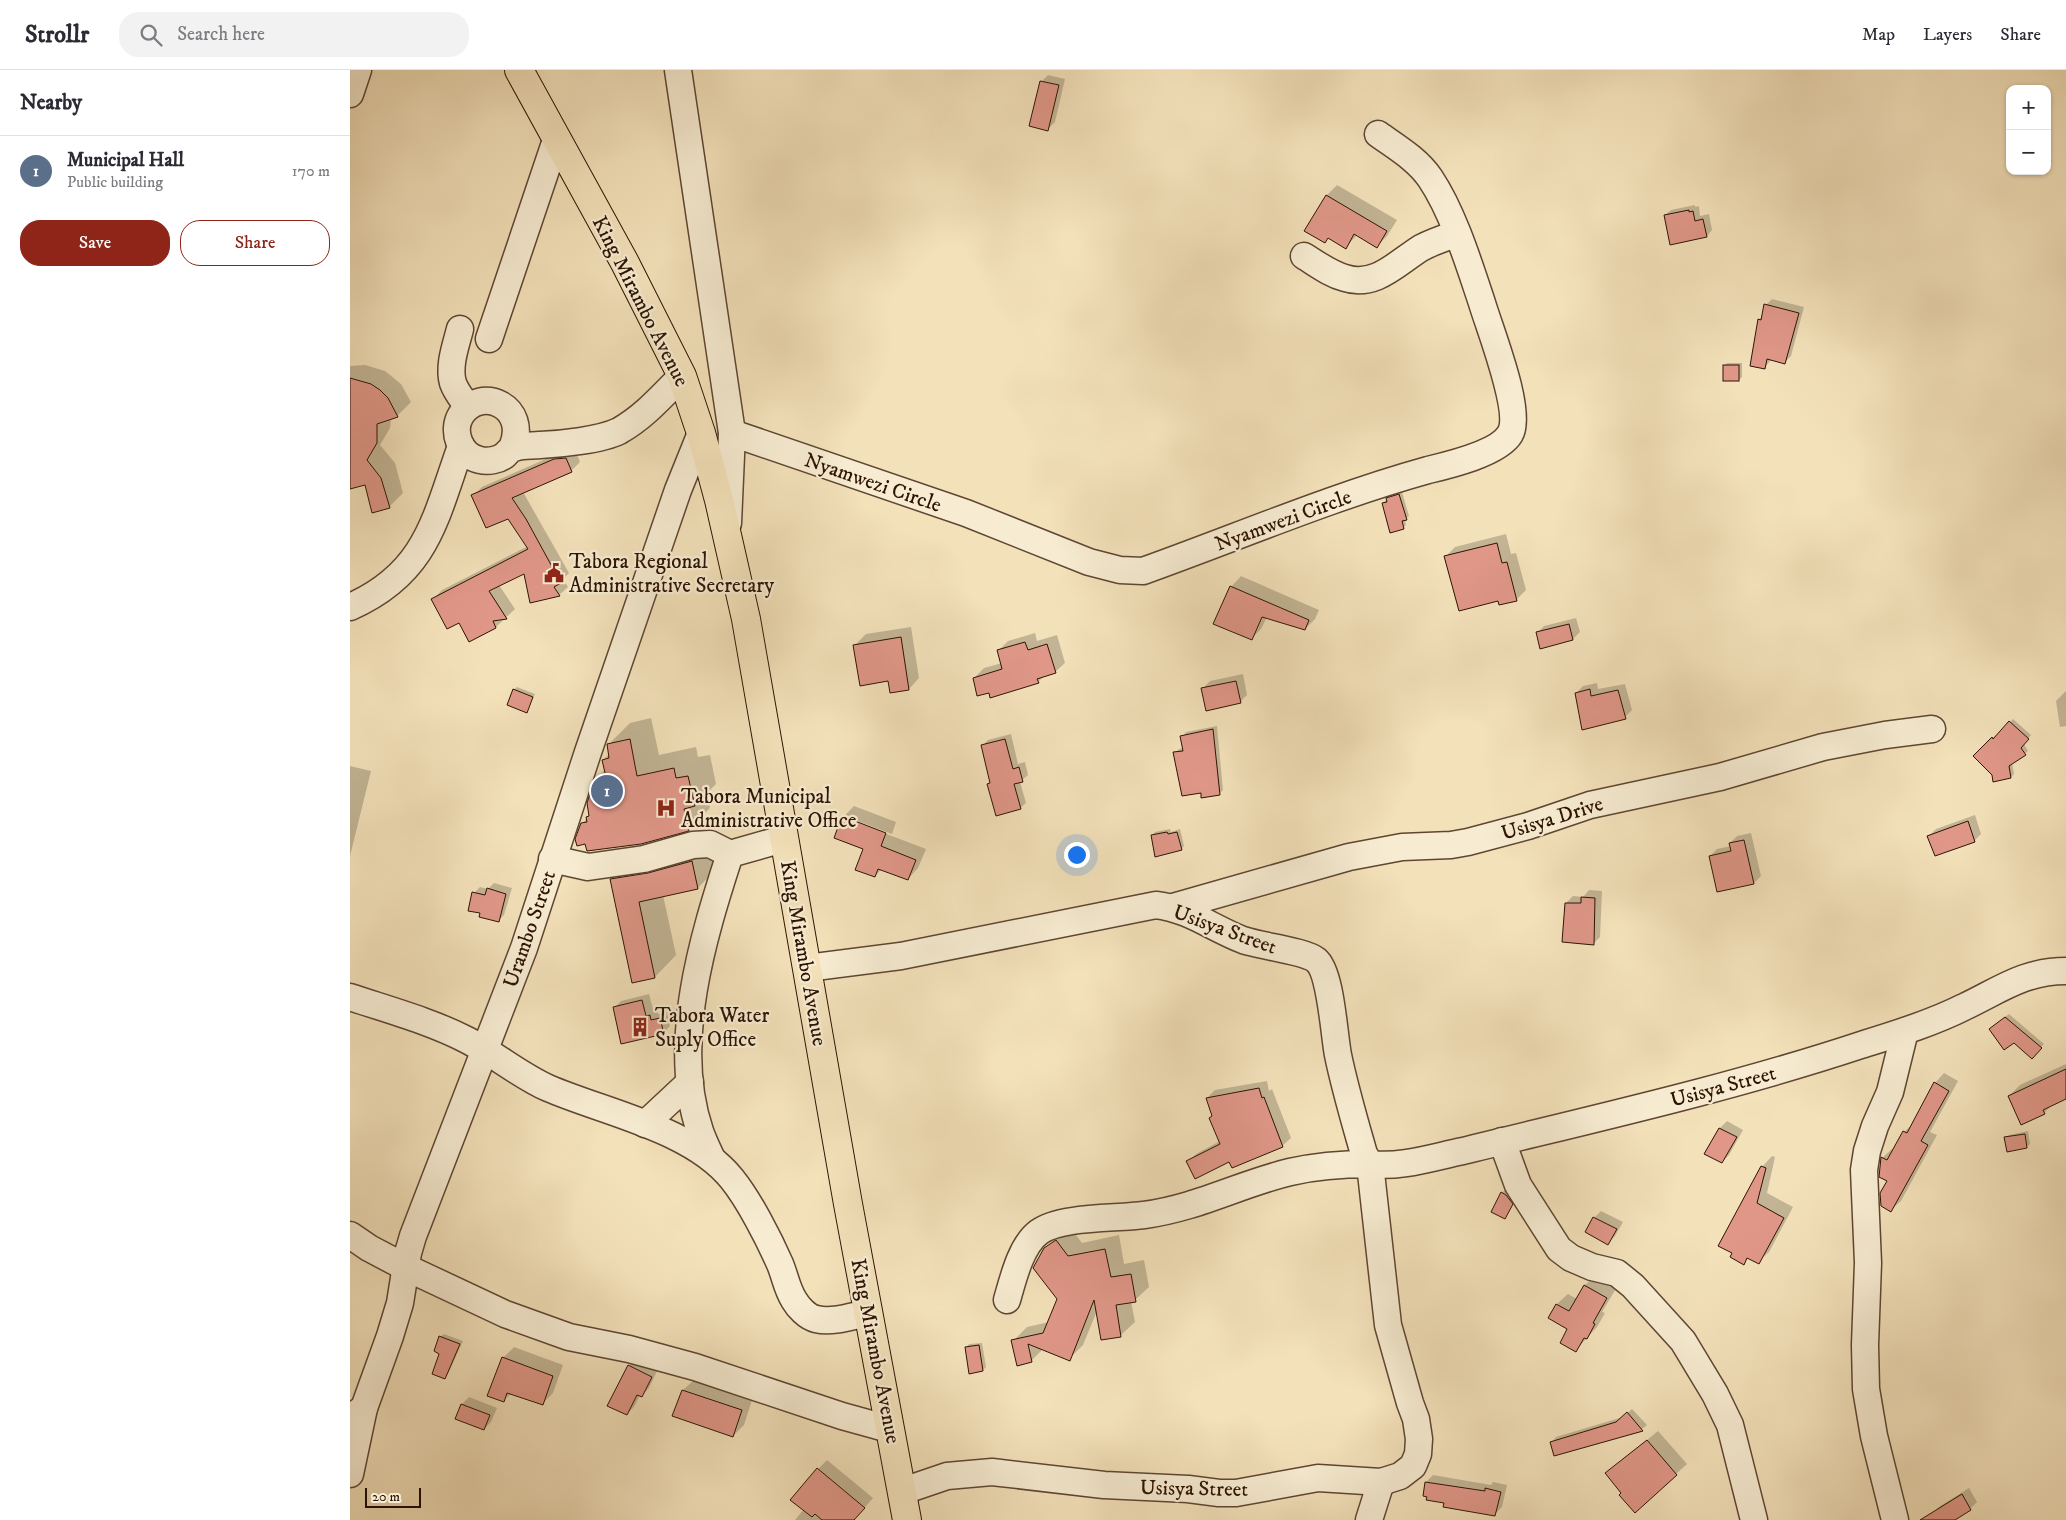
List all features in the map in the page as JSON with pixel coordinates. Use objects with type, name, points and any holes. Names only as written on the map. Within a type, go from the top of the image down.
[{"type":"main road","name":"King Mirambo Avenue","points":[[519,70],[625,264],[682,376],[701,432],[728,534],[746,619],[783,839],[868,1313],[908,1520]]},
{"type":"street","points":[[350,94],[358,70]]},
{"type":"street","points":[[678,70],[732,433],[728,534]]},
{"type":"street","name":"Nyamwezi Circle","points":[[732,433],[966,513],[1089,562],[1120,570],[1143,571],[1388,482],[1468,460],[1501,444],[1511,433],[1514,407],[1475,281],[1448,211],[1430,177],[1412,158],[1378,134]]},
{"type":"street","points":[[489,339],[556,140]]},
{"type":"street","points":[[1304,256],[1345,278],[1359,281],[1375,278],[1392,269],[1423,247],[1456,234]]},
{"type":"street","points":[[460,329],[452,375],[454,384],[468,407]]},
{"type":"street","points":[[512,448],[582,440],[617,432],[650,408],[682,376]]},
{"type":"street","points":[[491,401],[503,405],[512,414],[517,425],[517,437],[512,448],[503,456],[492,461],[480,460],[469,455],[461,446],[457,436],[457,425],[461,415],[468,407],[479,402],[491,401]]},
{"type":"street","name":"Urambo Street","points":[[350,1474],[357,1413],[400,1303],[405,1267],[413,1236],[524,948],[552,859],[678,490],[701,432]]},
{"type":"street","points":[[350,607],[373,597],[394,581],[410,564],[425,543],[461,446]]},
{"type":"street","name":"Usisya Drive","points":[[1173,907],[1349,857],[1402,847],[1451,845],[1468,842],[1528,826],[1590,805],[1720,777],[1823,747],[1885,735],[1932,729]]},
{"type":"street","points":[[552,859],[588,867],[644,859],[693,845],[710,844],[730,854],[783,839]]},
{"type":"street","points":[[712,1159],[700,1130],[690,1082],[688,1050],[694,985],[704,936],[730,854]]},
{"type":"street","name":"Usisya Street","points":[[807,968],[901,956],[1156,906],[1173,907],[1196,916],[1214,928],[1245,940],[1317,960],[1325,975],[1338,1056],[1349,1102],[1364,1154],[1370,1164],[1388,1325],[1416,1419],[1419,1439],[1418,1454],[1413,1466],[1400,1476],[1381,1482],[1318,1478],[1236,1493],[1218,1493],[1188,1489],[1104,1485],[992,1472],[947,1476],[903,1491]]},
{"type":"street","name":"Usisya Street","points":[[1370,1164],[1391,1165],[1418,1160],[1764,1076],[1905,1031],[1963,1008],[2005,985],[2046,971],[2066,971]]},
{"type":"street","points":[[350,997],[440,1026],[485,1050],[516,1071],[546,1087],[672,1133],[712,1159],[732,1179],[762,1227],[780,1264],[793,1299],[802,1311],[815,1319],[837,1320],[868,1313]]},
{"type":"street","points":[[1895,1520],[1874,1436],[1866,1389],[1865,1345],[1868,1263],[1864,1170],[1867,1151],[1875,1126],[1890,1092],[1905,1031]]},
{"type":"street","points":[[645,1124],[690,1082]]},
{"type":"street","points":[[1502,1141],[1518,1185],[1558,1249],[1571,1258],[1592,1267],[1617,1273],[1633,1286],[1683,1341],[1715,1394],[1730,1425],[1754,1520]]},
{"type":"street","points":[[1007,1300],[1016,1270],[1027,1246],[1038,1232],[1051,1226],[1070,1222],[1122,1218],[1166,1211],[1192,1205],[1290,1173],[1342,1164],[1370,1164]]},
{"type":"street","points":[[350,1235],[369,1248],[405,1267],[505,1314],[569,1337],[629,1349],[695,1367],[842,1416],[889,1429]]},
{"type":"street","points":[[1369,1520],[1381,1482]]},
{"type":"building","points":[[1040,81],[1059,85],[1048,131],[1029,126]]},
{"type":"building","points":[[1326,195],[1387,231],[1377,248],[1354,234],[1346,249],[1328,238],[1325,243],[1304,231]]},
{"type":"building","points":[[1689,210],[1689,212],[1693,211],[1695,221],[1703,219],[1707,237],[1670,245],[1664,215]]},
{"type":"building","points":[[1764,304],[1799,313],[1785,364],[1767,359],[1765,369],[1750,366],[1758,319],[1761,320]]},
{"type":"building","points":[[1723,365],[1739,365],[1739,381],[1723,381]]},
{"type":"building","points":[[350,378],[371,384],[380,390],[388,398],[398,417],[377,424],[377,443],[367,460],[381,478],[390,508],[372,513],[365,485],[350,489]]},
{"type":"building","points":[[566,458],[572,472],[512,498],[526,519],[561,583],[554,587],[560,596],[530,603],[524,574],[489,591],[507,619],[493,621],[496,628],[469,642],[459,623],[447,629],[431,599],[528,549],[508,519],[486,528],[471,495],[554,459]]},
{"type":"building","points":[[1399,494],[1407,520],[1402,521],[1404,529],[1390,533],[1382,503],[1387,502],[1386,498]]},
{"type":"building","points":[[1497,543],[1502,563],[1507,562],[1517,601],[1499,605],[1498,601],[1459,611],[1444,556]]},
{"type":"building","points":[[1230,586],[1309,620],[1305,630],[1262,617],[1252,640],[1213,624]]},
{"type":"building","points":[[1569,624],[1573,640],[1540,649],[1536,632]]},
{"type":"building","points":[[901,637],[909,690],[890,693],[888,681],[860,686],[853,645]]},
{"type":"building","points":[[1025,642],[1028,650],[1047,644],[1056,673],[1037,679],[1039,683],[990,698],[989,693],[977,696],[973,678],[1002,669],[997,650]]},
{"type":"building","points":[[1236,681],[1241,703],[1206,711],[1201,688]]},
{"type":"building","points":[[513,689],[533,697],[527,713],[507,705]]},
{"type":"building","points":[[1590,689],[1591,696],[1618,690],[1626,719],[1582,730],[1575,693]]},
{"type":"building","points":[[2009,721],[2029,739],[2021,748],[2026,755],[2009,766],[2011,778],[1993,782],[1992,775],[1973,756],[1992,737],[1993,739]]},
{"type":"building","points":[[1213,729],[1220,795],[1201,798],[1201,793],[1182,796],[1173,752],[1183,751],[1180,736]]},
{"type":"building","points":[[630,739],[637,776],[674,768],[676,778],[688,776],[695,806],[684,809],[689,831],[641,844],[587,851],[585,844],[577,846],[575,839],[581,823],[587,822],[586,817],[589,816],[587,803],[595,779],[606,777],[602,760],[609,758],[607,744]]},
{"type":"building","points":[[1005,739],[1013,769],[1019,767],[1023,782],[1014,784],[1021,809],[996,816],[987,784],[990,783],[981,745]]},
{"type":"building","points":[[842,816],[886,833],[881,846],[916,860],[908,880],[878,869],[875,877],[855,870],[863,849],[834,838]]},
{"type":"building","points":[[1968,821],[1975,842],[1935,856],[1927,836]]},
{"type":"building","points":[[1167,832],[1168,834],[1177,832],[1182,850],[1155,857],[1151,835]]},
{"type":"building","points":[[1744,840],[1754,884],[1717,892],[1709,856],[1731,851],[1729,843]]},
{"type":"building","points":[[692,861],[698,889],[639,902],[655,978],[632,983],[610,879],[648,873]]},
{"type":"building","points":[[487,888],[506,894],[499,922],[479,917],[480,913],[468,911],[472,892],[485,895]]},
{"type":"building","points":[[1581,897],[1595,898],[1594,945],[1562,942],[1565,903],[1581,903]]},
{"type":"building","name":"Tabora Water Suply Office","points":[[642,1000],[646,1016],[650,1015],[651,1020],[660,1018],[664,1034],[621,1044],[613,1007]]},
{"type":"building","points":[[2005,1017],[2042,1048],[2032,1059],[2014,1043],[2004,1050],[1989,1029]]},
{"type":"building","points":[[2066,1069],[2066,1099],[2043,1110],[2045,1114],[2021,1125],[2008,1096]]},
{"type":"building","points":[[1934,1082],[1949,1091],[1921,1141],[1928,1145],[1891,1212],[1881,1206],[1880,1193],[1887,1181],[1879,1177],[1881,1157],[1887,1160],[1903,1131],[1907,1133]]},
{"type":"building","points":[[1259,1088],[1283,1147],[1232,1168],[1229,1162],[1195,1179],[1186,1161],[1220,1144],[1209,1118],[1212,1116],[1206,1098]]},
{"type":"building","points":[[1719,1128],[1737,1137],[1722,1163],[1704,1154]]},
{"type":"building","points":[[2025,1134],[2027,1148],[2007,1152],[2004,1137]]},
{"type":"building","points":[[1761,1166],[1766,1168],[1757,1203],[1784,1218],[1759,1264],[1747,1258],[1744,1265],[1730,1257],[1732,1253],[1718,1246]]},
{"type":"building","points":[[1501,1192],[1513,1204],[1505,1219],[1491,1212]]},
{"type":"building","points":[[1593,1217],[1617,1229],[1608,1245],[1585,1232]]},
{"type":"building","points":[[1056,1240],[1068,1256],[1105,1249],[1111,1277],[1131,1274],[1136,1302],[1116,1305],[1121,1337],[1101,1340],[1094,1300],[1070,1361],[1028,1344],[1032,1362],[1017,1366],[1011,1340],[1043,1333],[1057,1299],[1033,1268],[1044,1248]]},
{"type":"building","points":[[1584,1285],[1607,1298],[1593,1323],[1595,1324],[1587,1339],[1584,1338],[1576,1352],[1560,1343],[1567,1329],[1548,1318],[1556,1304],[1569,1311]]},
{"type":"building","points":[[439,1336],[460,1344],[445,1379],[432,1374],[439,1354],[434,1351]]},
{"type":"building","points":[[979,1345],[983,1371],[969,1374],[965,1347]]},
{"type":"building","points":[[502,1357],[553,1376],[543,1405],[507,1393],[504,1402],[487,1396]]},
{"type":"building","points":[[628,1365],[652,1377],[642,1397],[637,1395],[627,1415],[607,1406]]},
{"type":"building","points":[[682,1390],[742,1410],[733,1437],[672,1416]]},
{"type":"building","points":[[461,1404],[490,1415],[484,1430],[455,1419]]},
{"type":"building","points":[[1627,1412],[1643,1431],[1554,1456],[1550,1442],[1616,1422]]},
{"type":"building","points":[[1647,1440],[1677,1475],[1635,1513],[1619,1495],[1621,1493],[1605,1473]]},
{"type":"building","points":[[817,1468],[865,1508],[854,1520],[822,1520],[815,1514],[812,1517],[790,1500]]},
{"type":"building","points":[[1425,1482],[1485,1491],[1485,1488],[1501,1492],[1495,1516],[1443,1507],[1444,1503],[1426,1500],[1427,1497],[1423,1496]]},
{"type":"building","points":[[1962,1494],[1971,1510],[1955,1520],[1920,1520]]},
{"type":"place","name":"Tabora Regional Administrative Secretary","points":[[554,573]]},
{"type":"place","name":"Municipal Hall","points":[[607,791]]},
{"type":"place","name":"Tabora Municipal Administrative Office","points":[[666,808]]},
{"type":"place","name":"Tabora Water Suply Office","points":[[640,1027]]}]
